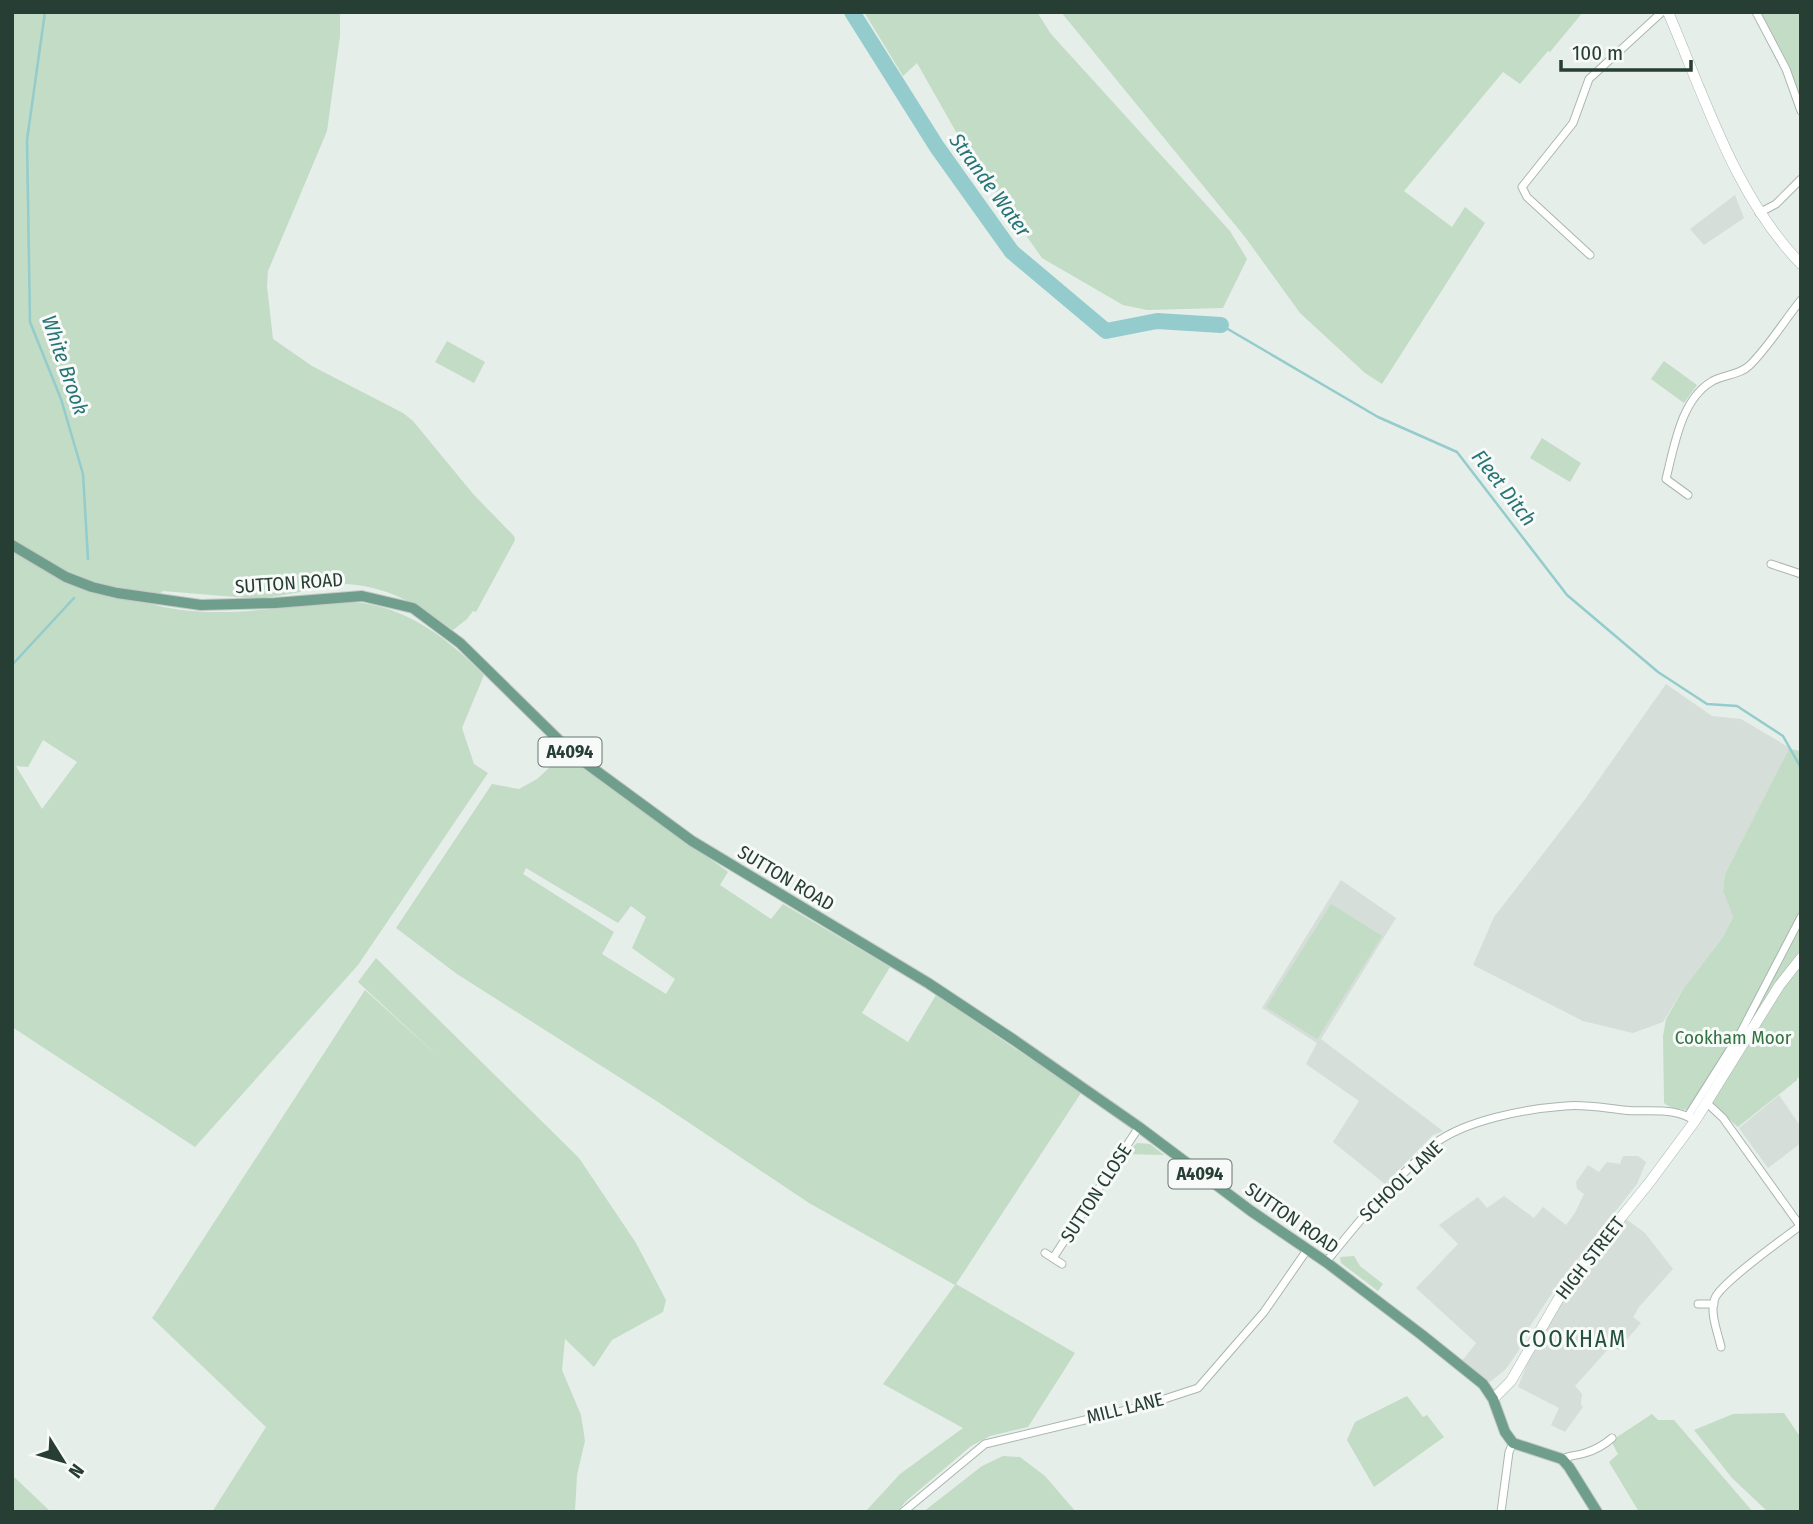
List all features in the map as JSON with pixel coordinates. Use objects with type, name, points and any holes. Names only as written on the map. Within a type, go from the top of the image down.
[{"type":"main road","points":[[1665,12],[1739,177],[1759,213],[1784,247],[1801,264]]},
{"type":"main road","name":"SUTTON ROAD","points":[[12,545],[66,577],[117,593],[201,605],[275,603],[362,596],[412,608],[460,643],[572,753],[692,841],[928,982],[1139,1127],[1251,1212],[1326,1262],[1483,1384],[1493,1399]]},
{"type":"main road","name":"HIGH STREET","points":[[1493,1399],[1511,1381],[1567,1284],[1649,1183],[1692,1119],[1707,1103],[1779,986],[1801,958]]},
{"type":"main road","name":"A4094","points":[[1493,1399],[1505,1432],[1513,1443]]},
{"type":"main road","points":[[1513,1443],[1562,1459],[1597,1512]]},
{"type":"street","points":[[1590,256],[1527,197],[1522,187],[1573,123],[1589,79],[1665,12]]},
{"type":"street","points":[[1756,12],[1786,69],[1801,111]]},
{"type":"street","points":[[1759,213],[1776,204],[1801,179]]},
{"type":"street","points":[[1688,495],[1666,479],[1678,427],[1700,388],[1716,378],[1734,375],[1749,366],[1801,300]]},
{"type":"street","points":[[1772,564],[1801,574]]},
{"type":"street","points":[[1692,1119],[1801,917]]},
{"type":"street","points":[[1707,1103],[1723,1118],[1800,1226],[1726,1285],[1714,1298],[1713,1314],[1721,1347]]},
{"type":"street","name":"SCHOOL LANE","points":[[1326,1262],[1391,1185],[1433,1145],[1466,1127],[1489,1119],[1566,1105],[1634,1111],[1661,1110],[1692,1119]]},
{"type":"street","name":"SUTTON CLOSE","points":[[1062,1264],[1049,1256],[1139,1127]]},
{"type":"street","name":"MILL LANE","points":[[902,1512],[985,1444],[1143,1406],[1198,1388],[1264,1312],[1307,1250]]},
{"type":"street","points":[[1698,1304],[1714,1304]]},
{"type":"street","points":[[1562,1459],[1569,1455],[1584,1454],[1612,1438]]},
{"type":"street","points":[[1501,1512],[1509,1452],[1513,1443]]},
{"type":"shaded area","points":[[1735,195],[1744,218],[1704,245],[1690,229]]},
{"type":"shaded area","points":[[1666,684],[1712,716],[1741,719],[1790,748],[1725,874],[1723,891],[1733,917],[1723,937],[1684,988],[1663,1022],[1633,1033],[1583,1021],[1473,965],[1494,917],[1583,802]]},
{"type":"shaded area","points":[[1341,880],[1396,918],[1321,1039],[1443,1131],[1433,1135],[1385,1184],[1333,1142],[1359,1101],[1306,1064],[1317,1043],[1262,1008]]},
{"type":"shaded area","points":[[1779,1095],[1801,1127],[1801,1143],[1768,1168],[1739,1128]]},
{"type":"shaded area","points":[[1623,1156],[1638,1156],[1646,1162],[1637,1184],[1559,1283],[1522,1338],[1519,1350],[1506,1369],[1490,1382],[1462,1361],[1476,1343],[1416,1288],[1458,1244],[1439,1225],[1478,1197],[1487,1208],[1504,1196],[1534,1218],[1543,1207],[1566,1225],[1584,1194],[1577,1189],[1576,1182],[1588,1165],[1599,1172],[1607,1162],[1620,1164]]},
{"type":"shaded area","points":[[1626,1219],[1645,1233],[1673,1269],[1633,1317],[1641,1323],[1618,1350],[1612,1345],[1575,1386],[1582,1394],[1583,1407],[1565,1432],[1551,1425],[1559,1408],[1518,1387],[1537,1339],[1571,1286]]},
{"type":"green space","points":[[12,12],[340,12],[340,36],[327,131],[268,271],[273,339],[312,366],[403,413],[413,421],[515,540],[476,612],[473,611],[453,630],[390,593],[346,584],[260,599],[163,591],[148,603],[167,608],[225,612],[355,602],[397,612],[414,620],[458,650],[484,675],[462,728],[474,764],[488,773],[358,965],[195,1147],[12,1027]],"holes":[[[43,740],[77,762],[42,809],[16,766],[28,767]]]},
{"type":"green space","points":[[864,12],[1037,12],[1051,34],[1230,231],[1247,259],[1223,308],[1147,310],[1123,305],[1042,258],[968,153],[917,63],[903,76]]},
{"type":"green space","points":[[1061,12],[1583,12],[1520,84],[1503,72],[1404,191],[1452,227],[1465,207],[1485,223],[1382,384],[1365,373],[1300,313],[1245,237]]},
{"type":"green space","points":[[1760,12],[1801,12],[1801,101],[1785,58]]},
{"type":"green space","points":[[447,341],[485,362],[474,383],[435,362]]},
{"type":"green space","points":[[1664,361],[1697,385],[1684,403],[1651,379]]},
{"type":"green space","points":[[1542,438],[1581,463],[1570,482],[1530,458]]},
{"type":"green space","name":"Cookham Moor","points":[[1789,749],[1801,751],[1801,1080],[1797,1077],[1797,1080],[1738,1127],[1716,1108],[1682,1109],[1664,1103],[1663,1036],[1666,1019],[1684,988],[1723,937],[1733,917],[1723,891],[1725,874]]},
{"type":"green space","points":[[566,752],[728,872],[720,885],[771,919],[783,904],[890,967],[862,1013],[908,1042],[936,995],[1081,1093],[956,1284],[1075,1353],[1028,1427],[990,1436],[971,1446],[905,1502],[897,1512],[865,1512],[900,1474],[963,1428],[883,1384],[955,1285],[809,1203],[658,1102],[457,974],[396,928],[492,784],[519,789],[537,779]],"holes":[[[526,868],[618,923],[631,906],[646,917],[632,948],[675,979],[666,994],[602,954],[614,932],[523,874]]]},
{"type":"green space","points":[[1331,904],[1382,936],[1317,1039],[1266,1007]]},
{"type":"green space","points":[[376,958],[579,1158],[636,1243],[666,1300],[663,1312],[612,1340],[594,1367],[565,1339],[562,1370],[581,1415],[585,1441],[577,1475],[575,1512],[212,1512],[266,1427],[152,1318],[365,990],[442,1060],[358,982]]},
{"type":"green space","points":[[1137,1143],[1150,1144],[1164,1155],[1126,1154]]},
{"type":"green space","points":[[1354,1256],[1360,1266],[1383,1284],[1378,1291],[1341,1263],[1340,1257]]},
{"type":"green space","points":[[1407,1396],[1423,1417],[1427,1415],[1444,1437],[1374,1487],[1347,1440],[1355,1422]]},
{"type":"green space","points":[[1784,1413],[1801,1438],[1801,1512],[1768,1512],[1732,1478],[1694,1430],[1733,1414]]},
{"type":"green space","points":[[1652,1414],[1658,1420],[1674,1420],[1753,1512],[1639,1512],[1609,1462],[1618,1454],[1611,1441]]},
{"type":"green space","points":[[1003,1456],[1020,1457],[1045,1476],[1076,1512],[923,1512],[982,1466]]},
{"type":"green space","points":[[12,1475],[51,1512],[12,1512]]},
{"type":"waterway","name":"White Brook","points":[[45,12],[27,140],[30,322],[61,399],[83,474],[88,559]]},
{"type":"waterway","name":"Strande Water","points":[[852,12],[937,147],[1012,252],[1106,331],[1157,321],[1221,325]]},
{"type":"waterway","name":"Fleet Ditch","points":[[1221,325],[1378,417],[1457,452],[1567,595],[1658,672],[1707,704],[1737,706],[1783,736],[1801,768]]},
{"type":"waterway","name":"White Brook","points":[[12,665],[74,598]]},
{"type":"district","name":"COOKHAM","points":[[1573,1339]]}]
